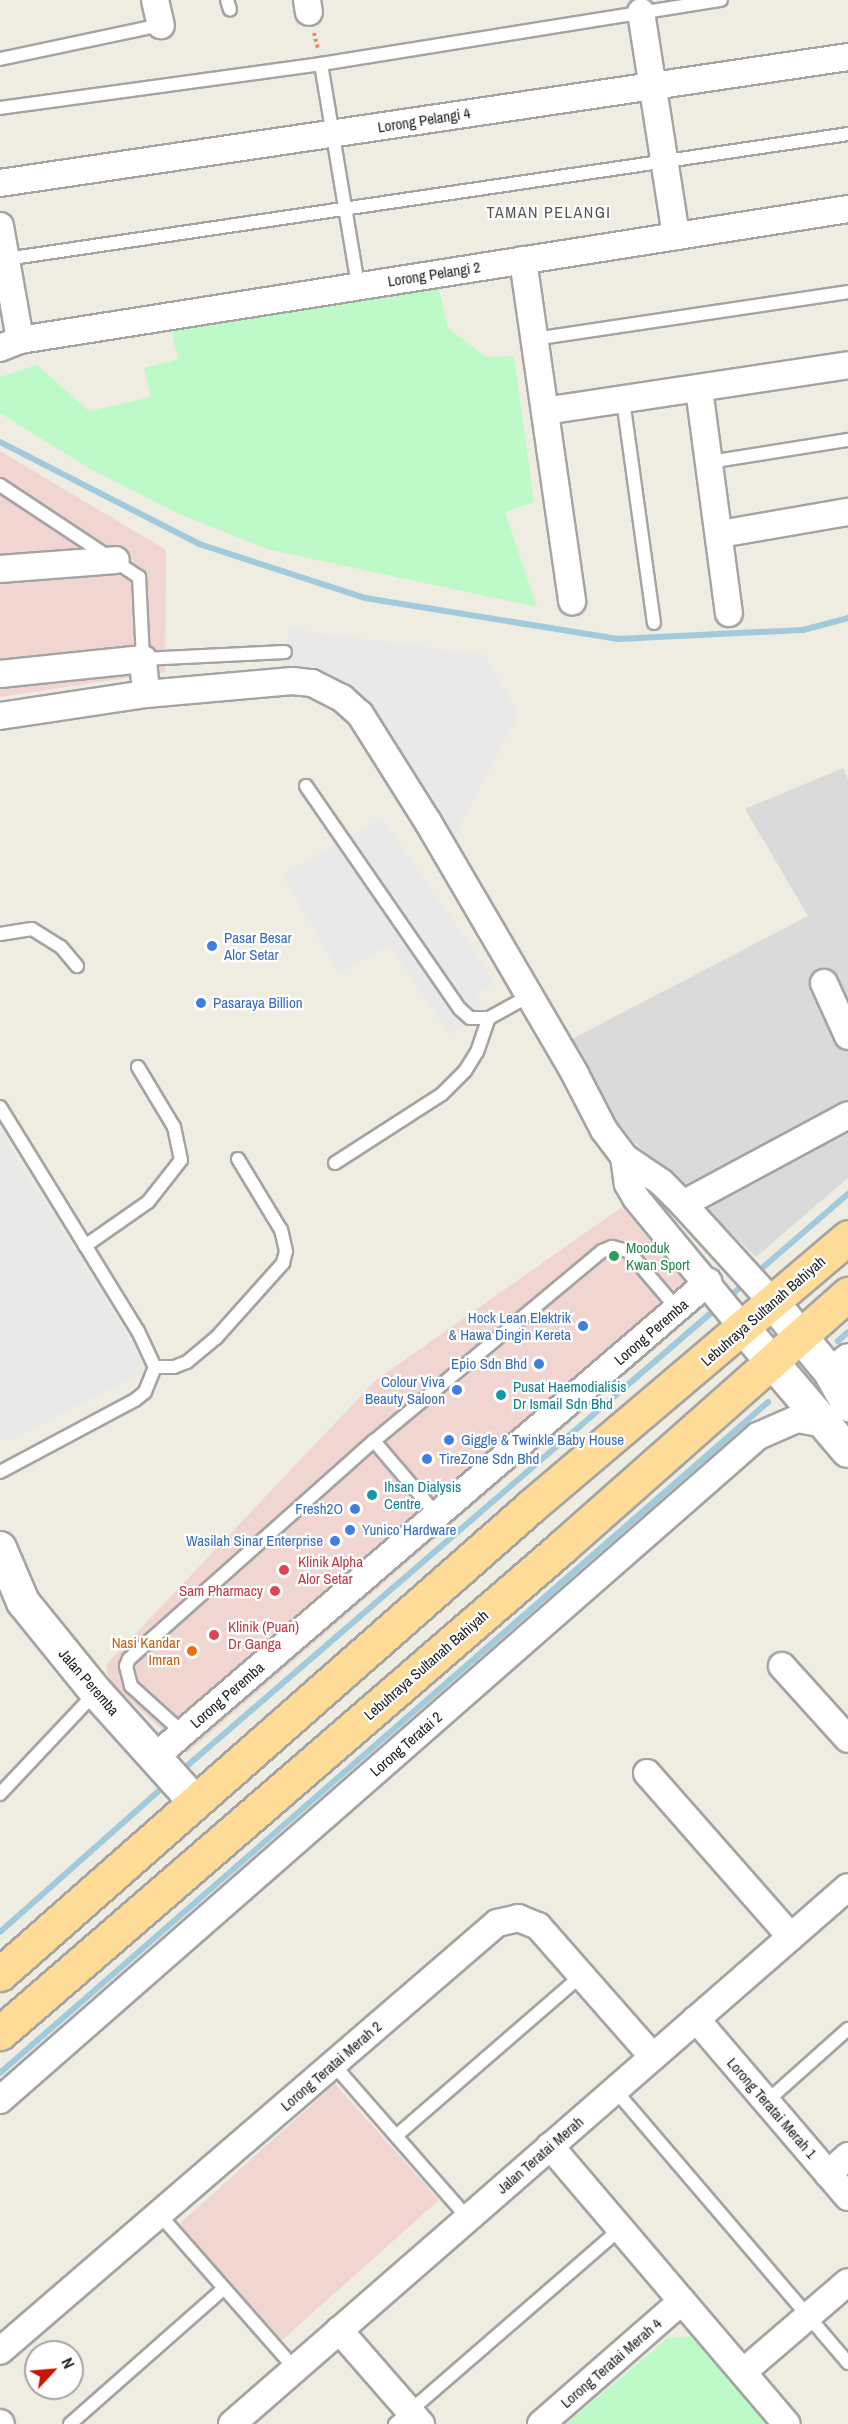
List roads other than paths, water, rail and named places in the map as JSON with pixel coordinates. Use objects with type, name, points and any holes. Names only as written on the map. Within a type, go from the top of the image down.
[{"type":"main road","name":"Lebuhraya Sultanah Bahiyah","points":[[0,1974],[175,1778],[530,1507],[766,1295],[848,1238]]},
{"type":"main road","name":"Lebuhraya Sultanah Bahiyah","points":[[0,2033],[562,1547],[848,1294]]},
{"type":"street","points":[[155,0],[161,25]]},
{"type":"street","points":[[641,12],[676,236]]},
{"type":"street","name":"Lorong Pelangi 4","points":[[0,183],[848,57]]},
{"type":"street","name":"Lorong Pelangi 2","points":[[10,344],[848,208]]},
{"type":"street","points":[[0,226],[6,259],[10,344]]},
{"type":"street","points":[[523,260],[572,601]]},
{"type":"street","points":[[545,411],[848,365]]},
{"type":"street","points":[[699,389],[729,613]]},
{"type":"street","points":[[720,534],[848,512]]},
{"type":"street","points":[[0,569],[116,560]]},
{"type":"street","points":[[0,674],[142,659],[146,694]]},
{"type":"street","points":[[0,716],[146,694],[292,681],[321,686],[342,698],[360,714],[428,822],[527,997],[575,1074],[604,1130],[624,1157],[652,1175],[683,1204],[741,1266],[799,1336],[839,1365],[836,1414],[848,1451]]},
{"type":"street","points":[[824,983],[848,1036]]},
{"type":"street","points":[[683,1204],[848,1116]]},
{"type":"street","points":[[624,1157],[628,1184],[636,1198],[711,1286],[771,1362],[836,1414]]},
{"type":"street","name":"Lorong Peremba","points":[[175,1778],[183,1733],[678,1310],[711,1286]]},
{"type":"street","name":"Lorong Teratai 2","points":[[0,2100],[769,1429],[797,1419],[836,1414]]},
{"type":"street","name":"Jalan Peremba","points":[[2,1561],[23,1602],[96,1692],[175,1778]]},
{"type":"street","points":[[782,1666],[848,1739]]},
{"type":"street","points":[[647,1773],[790,1937]]},
{"type":"street","name":"Jalan Teratai Merah","points":[[232,2424],[848,1887]]},
{"type":"street","name":"Lorong Teratai Merah 2","points":[[0,2351],[497,1923],[518,1918],[538,1926],[653,2056]]},
{"type":"street","name":"Lorong Teratai Merah 1","points":[[696,2019],[848,2197]]},
{"type":"street","points":[[550,2146],[787,2424]]},
{"type":"street","points":[[828,2174],[848,2156]]},
{"type":"street","points":[[743,2372],[848,2282]]},
{"type":"street","name":"Lorong Teratai Merah 4","points":[[541,2424],[682,2301]]},
{"type":"street","points":[[339,2330],[408,2420]]},
{"type":"lane","points":[[0,108],[321,64],[721,0]]},
{"type":"lane","points":[[0,59],[161,25]]},
{"type":"lane","points":[[321,64],[358,286]]},
{"type":"lane","points":[[6,259],[848,134]]},
{"type":"lane","points":[[534,339],[848,292]]},
{"type":"lane","points":[[622,400],[654,624]]},
{"type":"lane","points":[[710,462],[848,440]]},
{"type":"lane","points":[[0,485],[139,577],[142,659],[285,652]]},
{"type":"lane","points":[[306,786],[460,1009],[470,1018],[489,1018],[527,997]]},
{"type":"lane","points":[[0,934],[32,929],[61,947],[77,966]]},
{"type":"lane","points":[[335,1163],[442,1094],[465,1071],[477,1052],[489,1018]]},
{"type":"lane","points":[[85,1246],[148,1202],[181,1160],[174,1127],[138,1067]]},
{"type":"lane","points":[[0,1107],[85,1246],[155,1367]]},
{"type":"lane","points":[[155,1367],[174,1367],[187,1362],[216,1338],[283,1263],[286,1251],[281,1230],[238,1159]]},
{"type":"lane","points":[[183,1733],[131,1686],[126,1666],[129,1659],[374,1441],[602,1251],[612,1247],[628,1251],[678,1310]]},
{"type":"lane","points":[[0,1472],[135,1400],[145,1392],[155,1367]]},
{"type":"lane","points":[[374,1441],[437,1515]]},
{"type":"lane","points":[[0,1794],[96,1692]]},
{"type":"lane","points":[[396,2136],[582,1976]]},
{"type":"lane","points":[[766,2102],[848,2029]]},
{"type":"lane","points":[[333,2064],[468,2218]]},
{"type":"lane","points":[[615,2090],[848,2362]]},
{"type":"lane","points":[[159,2214],[295,2369]]},
{"type":"lane","points":[[408,2420],[620,2229]]},
{"type":"lane","points":[[70,2424],[224,2288]]},
{"type":"waterway","points":[[0,442],[199,544],[365,598],[617,639],[803,630],[848,618]]},
{"type":"waterway","points":[[754,1275],[848,1194]]},
{"type":"waterway","points":[[727,1299],[746,1282]]},
{"type":"waterway","points":[[180,1772],[719,1306]]},
{"type":"waterway","points":[[838,1341],[848,1332]]},
{"type":"waterway","points":[[0,2073],[768,1402]]},
{"type":"waterway","points":[[0,1932],[168,1783]]},
{"type":"place","name":"Pasar Besar Alor Setar","points":[[212,946]]},
{"type":"place","name":"Pasaraya Billion","points":[[201,1003]]},
{"type":"place","name":"Mooduk Kwan Sport","points":[[614,1256]]},
{"type":"place","name":"Hock Lean Elektrik & Hawa Dingin Kereta","points":[[583,1326]]},
{"type":"place","name":"Epio Sdn Bhd","points":[[539,1364]]},
{"type":"place","name":"Colour Viva Beauty Saloon","points":[[457,1390]]},
{"type":"place","name":"Pusat Haemodialisis Dr Ismail Sdn Bhd","points":[[501,1395]]},
{"type":"place","name":"Giggle & Twinkle Baby House","points":[[449,1440]]},
{"type":"place","name":"TireZone Sdn Bhd","points":[[427,1459]]},
{"type":"place","name":"Ihsan Dialysis Centre","points":[[372,1495]]},
{"type":"place","name":"Fresh2O","points":[[355,1509]]},
{"type":"place","name":"Yunico Hardware","points":[[350,1530]]},
{"type":"place","name":"Wasilah Sinar Enterprise","points":[[335,1541]]},
{"type":"place","name":"Klinik Alpha Alor Setar","points":[[284,1570]]},
{"type":"place","name":"Sam Pharmacy","points":[[275,1591]]},
{"type":"place","name":"Klinik (Puan) Dr Ganga","points":[[214,1635]]},
{"type":"place","name":"Nasi Kandar Imran","points":[[192,1651]]},
{"type":"district","name":"TAMAN PELANGI","points":[[549,212]]}]
